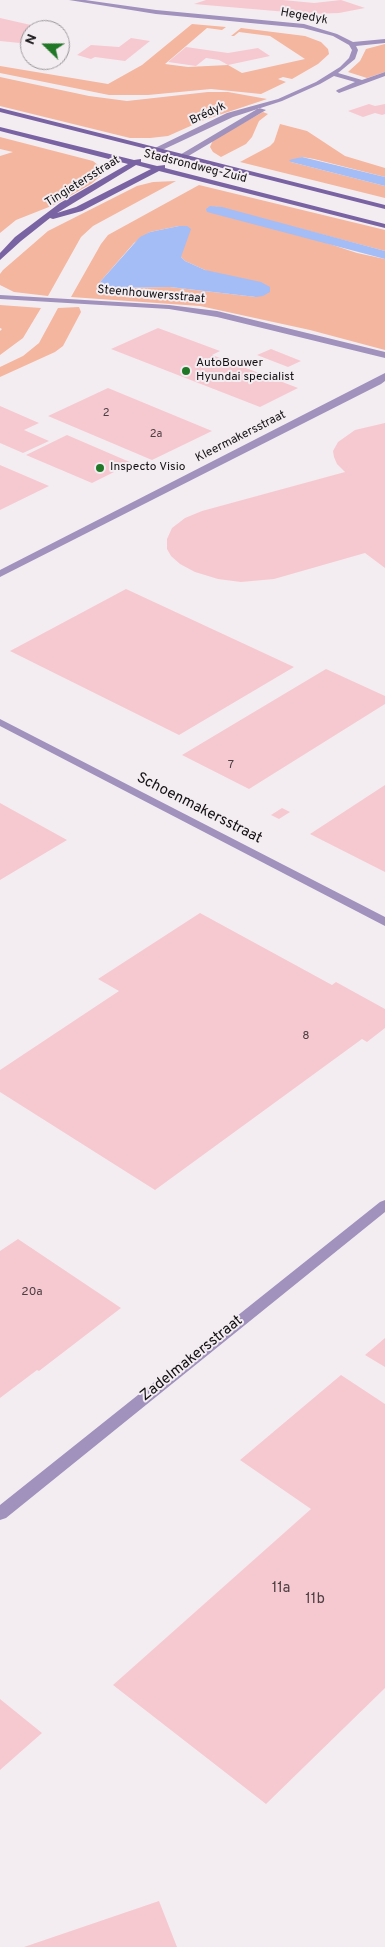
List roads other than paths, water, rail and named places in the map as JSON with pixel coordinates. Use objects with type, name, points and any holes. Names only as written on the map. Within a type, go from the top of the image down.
[{"type":"main road","name":"Stadsrondweg-Zuid","points":[[0,110],[385,207]]},
{"type":"main road","name":"Stadsrondweg-Zuid","points":[[0,128],[385,226]]},
{"type":"main road","points":[[150,154],[158,150]]},
{"type":"main road","points":[[174,160],[182,156]]},
{"type":"main road","name":"Tingietersstraat","points":[[0,258],[18,240],[63,205],[142,158]]},
{"type":"main road","name":"Tingietersstraat","points":[[44,220],[79,209],[166,165]]},
{"type":"street","name":"Hegedyk","points":[[72,0],[156,12],[304,26],[334,35],[352,44]]},
{"type":"street","points":[[352,44],[385,41]]},
{"type":"street","name":"Brédyk","points":[[158,150],[230,115],[270,103],[300,91],[333,74],[352,59],[355,50],[352,44]]},
{"type":"street","points":[[333,74],[362,82]]},
{"type":"street","points":[[339,91],[385,74]]},
{"type":"street","name":"Brédyk","points":[[182,156],[270,103]]},
{"type":"street","name":"Steenhouwersstraat","points":[[0,297],[169,306],[218,314],[385,354]]},
{"type":"street","name":"Kleermakersstraat","points":[[0,574],[370,386],[385,376]]},
{"type":"street","name":"Schoenmakersstraat","points":[[0,722],[385,922]]},
{"type":"street","name":"Zadelmakersstraat","points":[[0,1514],[385,1205]]},
{"type":"water","points":[[302,157],[385,177],[385,186],[289,160]]},
{"type":"water","points":[[210,206],[222,207],[385,251],[385,259],[207,212],[206,209]]},
{"type":"water","points":[[187,226],[191,229],[181,257],[185,261],[205,270],[261,282],[270,287],[270,292],[256,297],[170,287],[100,288],[100,282],[140,237],[150,232]]},
{"type":"place","name":"AutoBouwer Hyundai specialist","points":[[186,371]]},
{"type":"place","name":"Inspecto Visio","points":[[100,468]]}]
